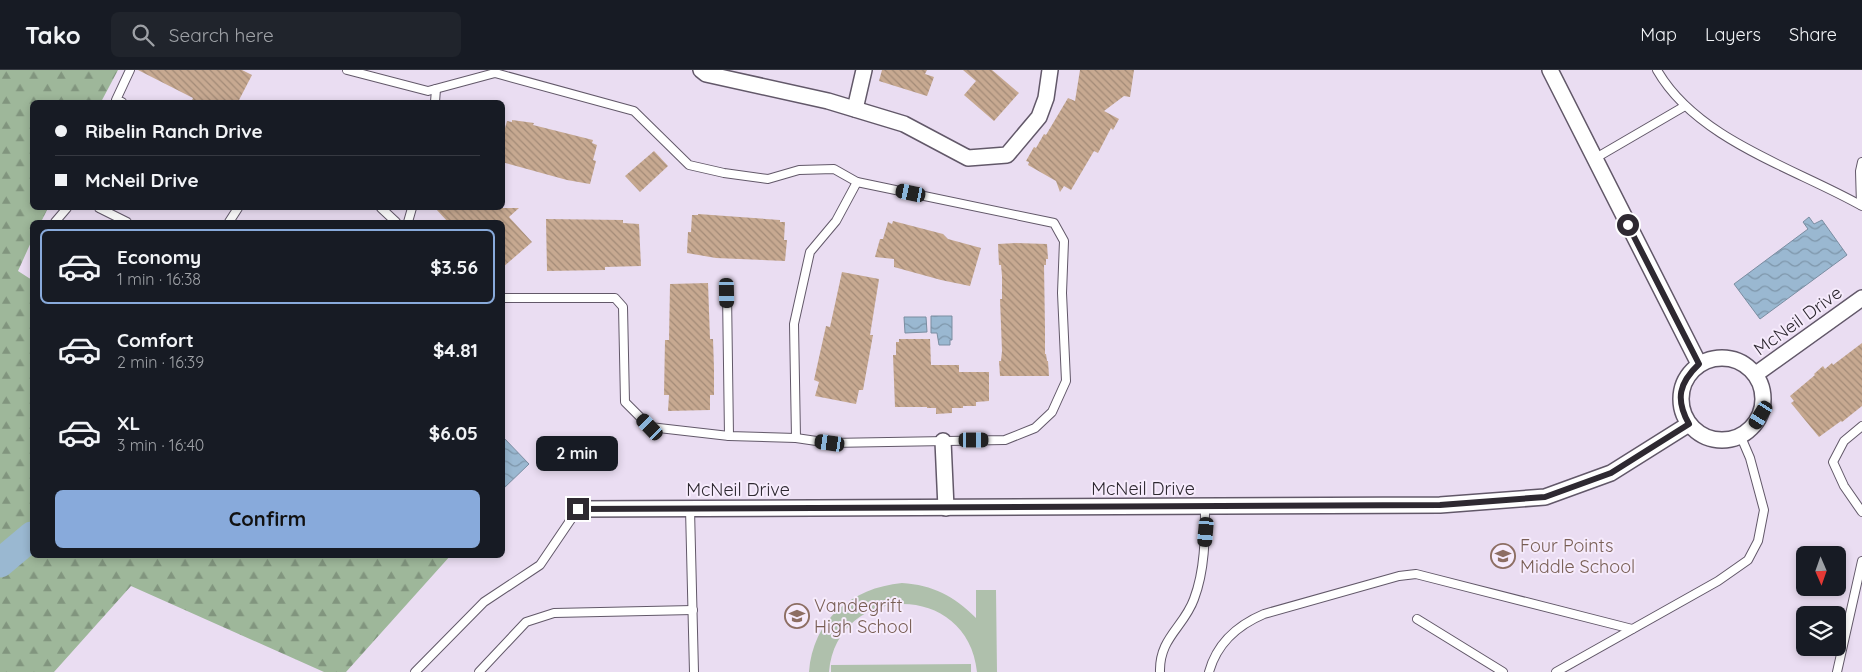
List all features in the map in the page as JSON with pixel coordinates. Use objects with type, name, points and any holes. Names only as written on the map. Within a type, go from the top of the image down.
[{"type":"street","points":[[701,70],[706,74],[828,100],[904,124],[968,158],[1006,155],[1039,117],[1046,98],[1050,70]]},
{"type":"street","points":[[855,109],[864,70]]},
{"type":"street","points":[[1550,70],[1699,364]]},
{"type":"street","name":"McNeil Drive","points":[[1756,374],[1862,298]]},
{"type":"street","points":[[1714,358],[1730,358],[1744,364],[1756,374],[1762,387],[1764,401],[1761,415],[1753,427],[1741,437],[1728,440],[1713,440],[1699,434],[1689,424],[1682,412],[1680,398],[1682,385],[1689,373],[1699,364],[1714,358]]},
{"type":"street","name":"McNeil Drive","points":[[578,509],[1440,505],[1545,497],[1611,473],[1689,424]]},
{"type":"street","points":[[943,441],[946,508]]},
{"type":"lane","points":[[116,100],[130,70]]},
{"type":"lane","points":[[347,70],[428,90],[495,73],[634,111],[689,165],[724,173],[768,179],[798,170],[834,169],[857,182],[1054,223],[1064,241],[1062,293],[1066,381],[1052,412],[1035,428],[1005,440],[830,443],[796,438],[729,436],[650,427],[625,402],[623,307],[615,298],[505,298]]},
{"type":"lane","points":[[1657,70],[1665,84],[1685,106],[1707,125],[1755,152],[1861,206],[1860,171],[1862,162]]},
{"type":"lane","points":[[435,100],[436,89]]},
{"type":"lane","points":[[1594,158],[1685,106]]},
{"type":"lane","points":[[796,438],[794,324],[810,252],[836,221],[857,182]]},
{"type":"lane","points":[[57,220],[65,210]]},
{"type":"lane","points":[[103,210],[123,220]]},
{"type":"lane","points":[[383,210],[394,220]]},
{"type":"lane","points":[[727,293],[729,436]]},
{"type":"lane","points":[[1862,426],[1844,441],[1833,462],[1844,486],[1862,512]]},
{"type":"lane","points":[[1556,672],[1718,581],[1748,560],[1758,541],[1764,510],[1750,458],[1741,437]]},
{"type":"lane","points":[[1160,672],[1163,651],[1170,636],[1193,602],[1202,577],[1206,532],[1205,507]]},
{"type":"lane","points":[[415,672],[484,602],[540,565],[578,509]]},
{"type":"lane","points":[[690,509],[694,672]]},
{"type":"lane","points":[[1837,672],[1862,561]]},
{"type":"lane","points":[[1209,672],[1218,650],[1231,634],[1248,621],[1264,614],[1390,578],[1416,574],[1632,629]]},
{"type":"lane","points":[[479,672],[526,622],[554,613],[693,610]]},
{"type":"lane","points":[[1418,619],[1503,672]]},
{"type":"green space","points":[[0,70],[118,70],[102,100],[30,100],[30,210],[47,210],[42,220],[30,220],[30,244],[18,271],[30,279],[30,558],[448,558],[346,672],[324,672],[131,586],[54,672],[0,672]]},
{"type":"green space","points":[[902,583],[924,586],[942,593],[960,604],[976,618],[976,590],[996,590],[997,672],[977,672],[968,642],[951,621],[928,608],[903,604],[877,608],[854,621],[837,642],[829,672],[809,672],[812,653],[818,637],[827,622],[838,610],[851,600],[867,592],[884,586]]},
{"type":"green space","points":[[971,664],[971,672],[831,672],[831,665]]},
{"type":"water","points":[[1809,217],[1814,224],[1822,220],[1847,255],[1760,319],[1734,284],[1808,229],[1803,222]]},
{"type":"water","points":[[931,316],[952,316],[952,340],[950,340],[950,345],[939,345],[937,333],[931,333]]},
{"type":"water","points":[[904,317],[926,317],[927,332],[905,333]]},
{"type":"water","points":[[505,439],[529,464],[505,487]]},
{"type":"building","points":[[138,70],[242,70],[252,75],[239,100],[192,100],[193,98]]},
{"type":"building","points":[[882,70],[927,70],[925,74],[934,77],[927,96],[879,81]]},
{"type":"building","points":[[963,70],[992,70],[1019,93],[994,121],[964,95],[976,81]]},
{"type":"building","points":[[1080,70],[1134,70],[1130,97],[1124,96],[1104,111],[1119,119],[1113,130],[1111,128],[1098,153],[1094,151],[1071,190],[1064,186],[1060,192],[1056,181],[1028,165],[1029,162],[1026,161],[1044,134],[1046,135],[1068,98],[1075,101]]},
{"type":"building","points":[[512,120],[534,123],[533,125],[593,140],[592,143],[597,145],[593,160],[596,161],[590,184],[567,180],[505,163],[505,128],[507,121],[512,122]]},
{"type":"building","points":[[654,151],[668,166],[640,192],[625,176]]},
{"type":"building","points":[[505,208],[519,208],[509,217],[532,242],[505,265],[505,220],[446,220],[437,210],[505,210]]},
{"type":"building","points":[[692,215],[780,220],[780,222],[785,222],[784,240],[787,240],[785,261],[716,258],[687,253],[688,232],[691,232]]},
{"type":"building","points":[[546,219],[623,220],[623,223],[639,224],[641,266],[605,267],[605,270],[547,271]]},
{"type":"building","points":[[893,221],[943,234],[948,239],[981,248],[970,286],[894,267],[894,259],[875,257],[880,239],[883,239],[888,222],[892,224]]},
{"type":"building","points":[[998,244],[1047,244],[1048,259],[1046,259],[1046,265],[1044,265],[1045,354],[1048,361],[1049,376],[1000,376],[999,361],[1001,361],[1002,351],[1000,299],[1002,299],[1002,276],[1001,265],[999,265]]},
{"type":"building","points":[[842,272],[879,279],[870,335],[873,335],[863,390],[859,390],[856,404],[815,396],[819,382],[814,380],[826,326],[830,327]]},
{"type":"building","points":[[708,283],[710,339],[713,339],[714,368],[714,395],[710,395],[710,410],[668,411],[669,395],[664,395],[665,340],[669,340],[670,284]]},
{"type":"building","points":[[899,339],[930,339],[931,365],[959,365],[959,372],[989,372],[989,401],[976,402],[976,406],[952,408],[952,413],[936,414],[936,408],[927,407],[895,407],[893,355],[896,355],[896,342],[899,342]]},
{"type":"building","points":[[1862,343],[1862,406],[1819,437],[1791,403],[1794,401],[1790,396],[1823,366],[1825,369],[1832,363],[1833,365]]},
{"type":"waterway","points":[[0,563],[30,538]]},
{"type":"place","name":"Four Points Middle School","points":[[1503,556]]},
{"type":"place","name":"Vandegrift High School","points":[[797,616]]},
{"type":"route","points":[[578,509],[1440,505],[1545,497],[1611,473],[1689,424],[1682,412],[1680,398],[1682,385],[1689,373],[1699,364],[1628,225]]}]
